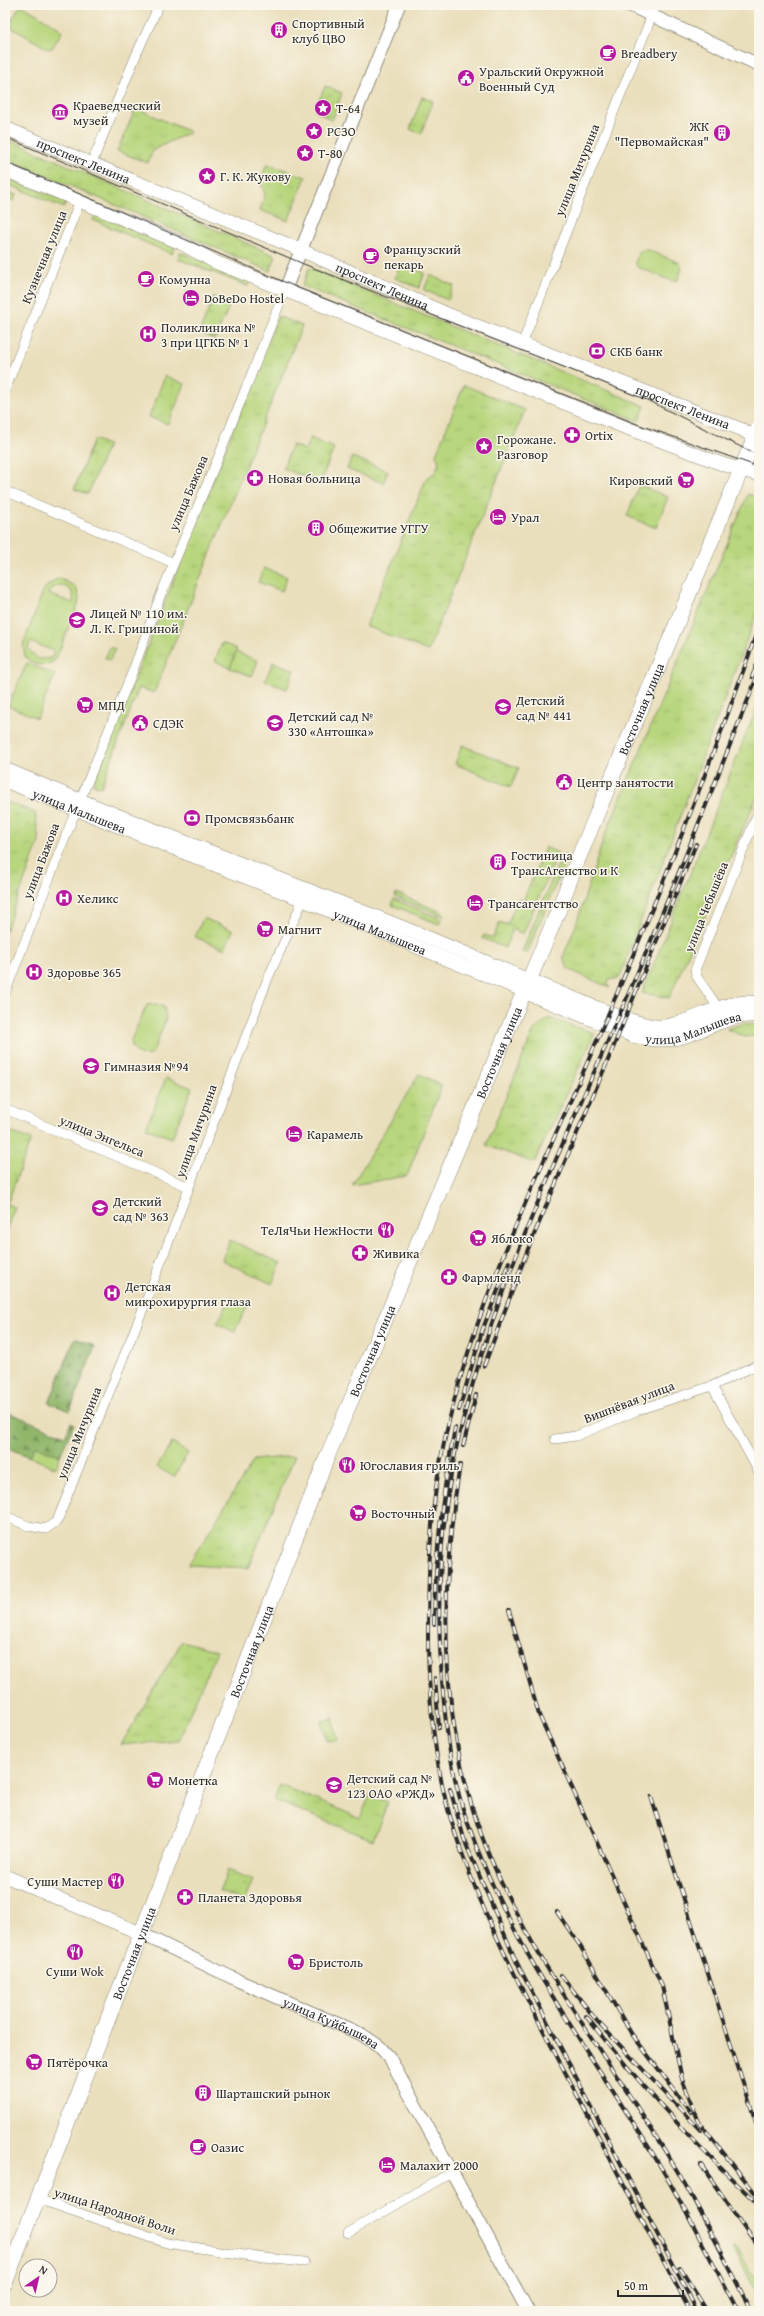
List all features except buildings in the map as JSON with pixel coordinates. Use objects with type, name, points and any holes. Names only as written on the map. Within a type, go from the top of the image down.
[{"type":"main road","name":"проспект Ленина","points":[[5,128],[522,344],[758,435]]},
{"type":"main road","points":[[5,170],[181,243],[215,262],[624,427],[741,471],[759,475]]},
{"type":"main road","name":"Восточная улица","points":[[5,2283],[140,1933],[342,1420],[526,986],[741,471],[758,435]]},
{"type":"main road","name":"улица Малышева","points":[[5,769],[78,805],[303,900],[526,986],[652,1027],[676,1025],[719,1009],[740,1004],[759,1004]]},
{"type":"main road","name":"улица Малышева","points":[[5,781],[78,805],[412,930],[526,986],[633,1035],[648,1039],[679,1037],[735,1016],[759,1015]]},
{"type":"main road","name":"улица Куйбышева","points":[[5,1876],[140,1933]]},
{"type":"street","points":[[91,164],[137,52],[159,5]]},
{"type":"street","name":"улица Бажова","points":[[5,992],[78,805],[130,680],[174,563],[399,5]]},
{"type":"street","points":[[629,5],[654,10],[759,65]]},
{"type":"street","name":"улица Мичурина","points":[[522,344],[654,10]]},
{"type":"street","name":"Кузнечная улица","points":[[5,390],[80,201]]},
{"type":"street","points":[[5,491],[174,563]]},
{"type":"street","name":"улица Чебышёва","points":[[719,1009],[697,977],[695,970],[759,810]]},
{"type":"street","name":"улица Мичурина","points":[[5,1516],[28,1526],[46,1529],[52,1527],[57,1521],[132,1338],[266,983],[303,900]]},
{"type":"street","name":"улица Энгельса","points":[[5,1109],[189,1187]]},
{"type":"street","name":"Вишнёвая улица","points":[[555,1439],[576,1436],[641,1409],[712,1386],[759,1364]]},
{"type":"street","points":[[712,1386],[759,1472]]},
{"type":"street","name":"улица Куйбышева","points":[[140,1933],[239,1981],[361,2034],[380,2046],[398,2072],[528,2311]]},
{"type":"street","points":[[348,2233],[452,2172]]},
{"type":"street","name":"улица Народной Воли","points":[[38,2199],[167,2243],[264,2258],[304,2262]]},
{"type":"green space","points":[[20,6],[25,7],[59,28],[62,32],[52,48],[48,49],[12,28],[10,23]]},
{"type":"green space","points":[[325,86],[342,93],[332,121],[315,110]]},
{"type":"green space","points":[[422,97],[433,101],[421,134],[410,129]]},
{"type":"green space","points":[[136,108],[190,132],[153,150],[148,163],[117,151]]},
{"type":"green space","points":[[5,138],[276,256],[270,271],[5,158]]},
{"type":"green space","points":[[267,164],[306,177],[288,221],[260,210],[265,195],[260,180]]},
{"type":"green space","points":[[5,177],[66,202],[64,208],[5,183]]},
{"type":"green space","points":[[5,190],[16,195],[14,201],[5,198]]},
{"type":"green space","points":[[96,214],[175,247],[172,254],[93,220]]},
{"type":"green space","points":[[645,249],[680,263],[682,268],[678,280],[673,281],[637,267],[635,262],[640,251]]},
{"type":"green space","points":[[180,252],[251,281],[248,286],[178,259]]},
{"type":"green space","points":[[401,263],[425,273],[419,288],[395,278]]},
{"type":"green space","points":[[309,268],[645,406],[639,421],[302,286]]},
{"type":"green space","points":[[430,275],[454,286],[448,300],[424,290]]},
{"type":"green space","points":[[214,297],[230,304],[215,339],[199,333]]},
{"type":"green space","points":[[278,316],[302,326],[154,693],[139,688],[101,787],[93,784]]},
{"type":"green space","points":[[165,376],[185,384],[168,424],[149,417]]},
{"type":"green space","points":[[464,385],[525,410],[428,651],[366,626],[427,477],[434,474],[439,463],[436,454]]},
{"type":"green space","points":[[310,438],[334,448],[320,483],[283,468],[292,445],[305,450]]},
{"type":"green space","points":[[94,439],[108,445],[88,494],[74,489]]},
{"type":"green space","points":[[352,457],[388,471],[383,483],[347,469]]},
{"type":"green space","points":[[639,485],[668,497],[656,528],[627,516]]},
{"type":"green space","points":[[748,494],[759,498],[759,607],[619,979],[609,979],[608,985],[610,988],[568,969],[563,957],[577,922],[603,840]]},
{"type":"green space","points":[[264,568],[287,577],[282,591],[258,582]]},
{"type":"green space","points":[[59,578],[76,587],[79,598],[56,659],[48,664],[40,665],[28,660],[25,656],[23,645],[43,591],[48,585]],"holes":[[[60,585],[71,591],[73,603],[48,594],[51,589]],[[30,642],[54,651],[51,658],[38,659],[28,649]]]},
{"type":"green space","points":[[222,643],[237,649],[230,668],[215,661]]},
{"type":"green space","points":[[110,647],[115,649],[110,660],[105,658]]},
{"type":"green space","points":[[236,652],[258,661],[252,676],[230,668]]},
{"type":"green space","points":[[273,662],[294,670],[287,689],[265,681]]},
{"type":"green space","points":[[27,663],[55,675],[37,718],[8,706]]},
{"type":"green space","points":[[759,702],[759,792],[669,998],[642,993]]},
{"type":"green space","points":[[462,745],[519,768],[511,787],[455,764]]},
{"type":"green space","points":[[5,801],[35,813],[39,842],[5,932]]},
{"type":"green space","points":[[545,847],[558,853],[523,934],[513,929],[505,948],[482,938],[484,935],[493,938],[500,922],[507,925],[518,899],[523,901]]},
{"type":"green space","points":[[562,855],[567,857],[527,953],[522,952]]},
{"type":"green space","points":[[396,893],[444,913],[443,916],[395,897]]},
{"type":"green space","points":[[394,899],[442,919],[439,924],[392,905]]},
{"type":"green space","points":[[203,918],[233,930],[225,949],[195,937]]},
{"type":"green space","points":[[155,1004],[164,1007],[166,1019],[152,1054],[147,1056],[139,1054],[132,1048],[131,1040],[147,1005]]},
{"type":"green space","points":[[549,1018],[595,1033],[534,1163],[486,1145],[534,1030]]},
{"type":"green space","points":[[744,1023],[759,1025],[759,1035],[745,1037],[727,1029]]},
{"type":"green space","points":[[419,1074],[442,1085],[407,1176],[352,1185]]},
{"type":"green space","points":[[166,1078],[192,1088],[172,1138],[146,1128]]},
{"type":"green space","points":[[11,1132],[31,1140],[7,1204],[15,1207],[5,1234],[5,1147]]},
{"type":"green space","points":[[230,1240],[281,1263],[272,1284],[222,1260]]},
{"type":"green space","points":[[231,1297],[248,1306],[234,1332],[217,1323]]},
{"type":"green space","points":[[75,1338],[95,1346],[70,1411],[49,1403]]},
{"type":"green space","points":[[5,1411],[65,1436],[71,1422],[74,1424],[60,1456],[35,1446],[30,1457],[5,1447],[5,1431],[9,1422],[5,1420]]},
{"type":"green space","points":[[172,1443],[188,1453],[174,1477],[157,1467]]},
{"type":"green space","points":[[35,1446],[60,1456],[56,1468],[30,1457]]},
{"type":"green space","points":[[295,1456],[248,1568],[188,1565],[254,1460]]},
{"type":"green space","points":[[182,1641],[217,1651],[178,1740],[121,1745]]},
{"type":"green space","points":[[333,1718],[338,1740],[327,1741],[322,1721]]},
{"type":"green space","points":[[280,1785],[360,1818],[370,1795],[388,1802],[373,1840],[274,1800]]},
{"type":"green space","points":[[228,1870],[253,1880],[244,1902],[219,1891]]},
{"type":"green space","points":[[735,2248],[759,2286],[759,2296],[732,2249]]},
{"type":"tram line","points":[[5,137],[306,265],[647,400],[759,456]]},
{"type":"tram line","points":[[5,162],[296,287],[637,424],[759,467]]},
{"type":"railway","points":[[690,2311],[517,1980],[488,1918],[463,1855],[446,1801],[437,1756],[431,1711],[428,1603],[432,1522],[437,1481],[449,1422],[464,1364],[505,1251],[601,1031],[664,880],[759,626]]},
{"type":"railway","points":[[752,677],[759,660]]},
{"type":"railway","points":[[738,2311],[686,2212],[653,2154],[575,2033],[526,1952],[504,1910],[484,1866],[461,1804],[453,1770],[447,1735],[442,1681],[439,1615],[445,1514],[456,1448],[479,1363],[496,1311],[536,1206],[625,1002],[759,672]]},
{"type":"railway","points":[[484,1366],[528,1249],[611,1053],[696,844]]},
{"type":"railway","points":[[459,1410],[482,1331],[509,1262]]},
{"type":"railway","points":[[463,1446],[476,1395]]},
{"type":"railway","points":[[434,1624],[440,1525],[446,1477],[455,1428]]},
{"type":"railway","points":[[460,1465],[449,1551],[447,1639],[449,1682],[454,1725],[462,1768],[473,1810],[490,1857],[511,1903],[535,1948],[684,2182],[714,2237],[751,2311]]},
{"type":"railway","points":[[509,1610],[539,1715],[662,1986],[682,2079],[699,2122],[759,2198]]},
{"type":"railway","points":[[435,1678],[439,1728]]},
{"type":"railway","points":[[450,1789],[465,1842],[516,1961],[697,2311]]},
{"type":"railway","points":[[651,1797],[759,2132]]},
{"type":"railway","points":[[557,1912],[579,1944],[631,2033],[691,2112]]},
{"type":"railway","points":[[561,1975],[597,2021],[700,2130]]},
{"type":"railway","points":[[586,2016],[647,2090],[713,2160],[759,2205]]},
{"type":"railway","points":[[701,2165],[759,2248]]},
{"type":"railway","points":[[680,2268],[707,2311]]},
{"type":"place","name":"Спортивный клуб ЦВО","points":[[279,30]]},
{"type":"place","name":"Breadbery","points":[[608,53]]},
{"type":"place","name":"Уральский Окружной Военный Суд","points":[[466,78]]},
{"type":"place","name":"Т-64","points":[[323,108]]},
{"type":"place","name":"Краеведческий музей","points":[[60,112]]},
{"type":"place","name":"РСЗО","points":[[314,131]]},
{"type":"place","name":"ЖК \"Первомайская\"","points":[[722,133]]},
{"type":"place","name":"Т-80","points":[[305,153]]},
{"type":"place","name":"Г. К. Жукову","points":[[207,176]]},
{"type":"place","name":"Французский пекарь","points":[[371,256]]},
{"type":"place","name":"Комунна","points":[[146,279]]},
{"type":"place","name":"DoBeDo Hostel","points":[[191,298]]},
{"type":"place","name":"Поликлиника № 3 при ЦГКБ № 1","points":[[148,334]]},
{"type":"place","name":"СКБ банк","points":[[597,351]]},
{"type":"place","name":"Ortix","points":[[572,435]]},
{"type":"place","name":"Горожане. Разговор","points":[[484,446]]},
{"type":"place","name":"Новая больница","points":[[255,478]]},
{"type":"place","name":"Кировский","points":[[686,480]]},
{"type":"place","name":"Урал","points":[[498,517]]},
{"type":"place","name":"Общежитие УГГУ","points":[[316,528]]},
{"type":"place","name":"Лицей № 110 им. Л. К. Гришиной","points":[[77,620]]},
{"type":"place","name":"МПД","points":[[85,705]]},
{"type":"place","name":"Детский сад № 441","points":[[503,707]]},
{"type":"place","name":"СДЭК","points":[[140,723]]},
{"type":"place","name":"Детский сад № 330 «Антошка»","points":[[275,723]]},
{"type":"place","name":"Центр занятости","points":[[564,782]]},
{"type":"place","name":"Промсвязьбанк","points":[[192,818]]},
{"type":"place","name":"Гостиница ТрансАгенство и К","points":[[498,862]]},
{"type":"place","name":"Хеликс","points":[[64,898]]},
{"type":"place","name":"Трансагентство","points":[[475,903]]},
{"type":"place","name":"Магнит","points":[[265,929]]},
{"type":"place","name":"Здоровье 365","points":[[34,972]]},
{"type":"place","name":"Гимназия №94","points":[[91,1066]]},
{"type":"place","name":"Карамель","points":[[294,1134]]},
{"type":"place","name":"Детский сад № 363","points":[[100,1208]]},
{"type":"place","name":"ТеЛяЧьи НежНости","points":[[386,1230]]},
{"type":"place","name":"Яблоко","points":[[478,1238]]},
{"type":"place","name":"Живика","points":[[360,1253]]},
{"type":"place","name":"Фармленд","points":[[449,1277]]},
{"type":"place","name":"Детская микрохирургия глаза","points":[[112,1293]]},
{"type":"place","name":"Югославия гриль","points":[[347,1465]]},
{"type":"place","name":"Восточный","points":[[358,1513]]},
{"type":"place","name":"Монетка","points":[[155,1780]]},
{"type":"place","name":"Детский сад № 123 ОАО «РЖД»","points":[[334,1785]]},
{"type":"place","name":"Суши Мастер","points":[[116,1881]]},
{"type":"place","name":"Планета Здоровья","points":[[185,1897]]},
{"type":"place","name":"Суши Wok","points":[[75,1952]]},
{"type":"place","name":"Бристоль","points":[[296,1962]]},
{"type":"place","name":"Пятёрочка","points":[[34,2062]]},
{"type":"place","name":"Шарташский рынок","points":[[203,2093]]},
{"type":"place","name":"Оазис","points":[[198,2147]]},
{"type":"place","name":"Малахит 2000","points":[[387,2165]]}]
